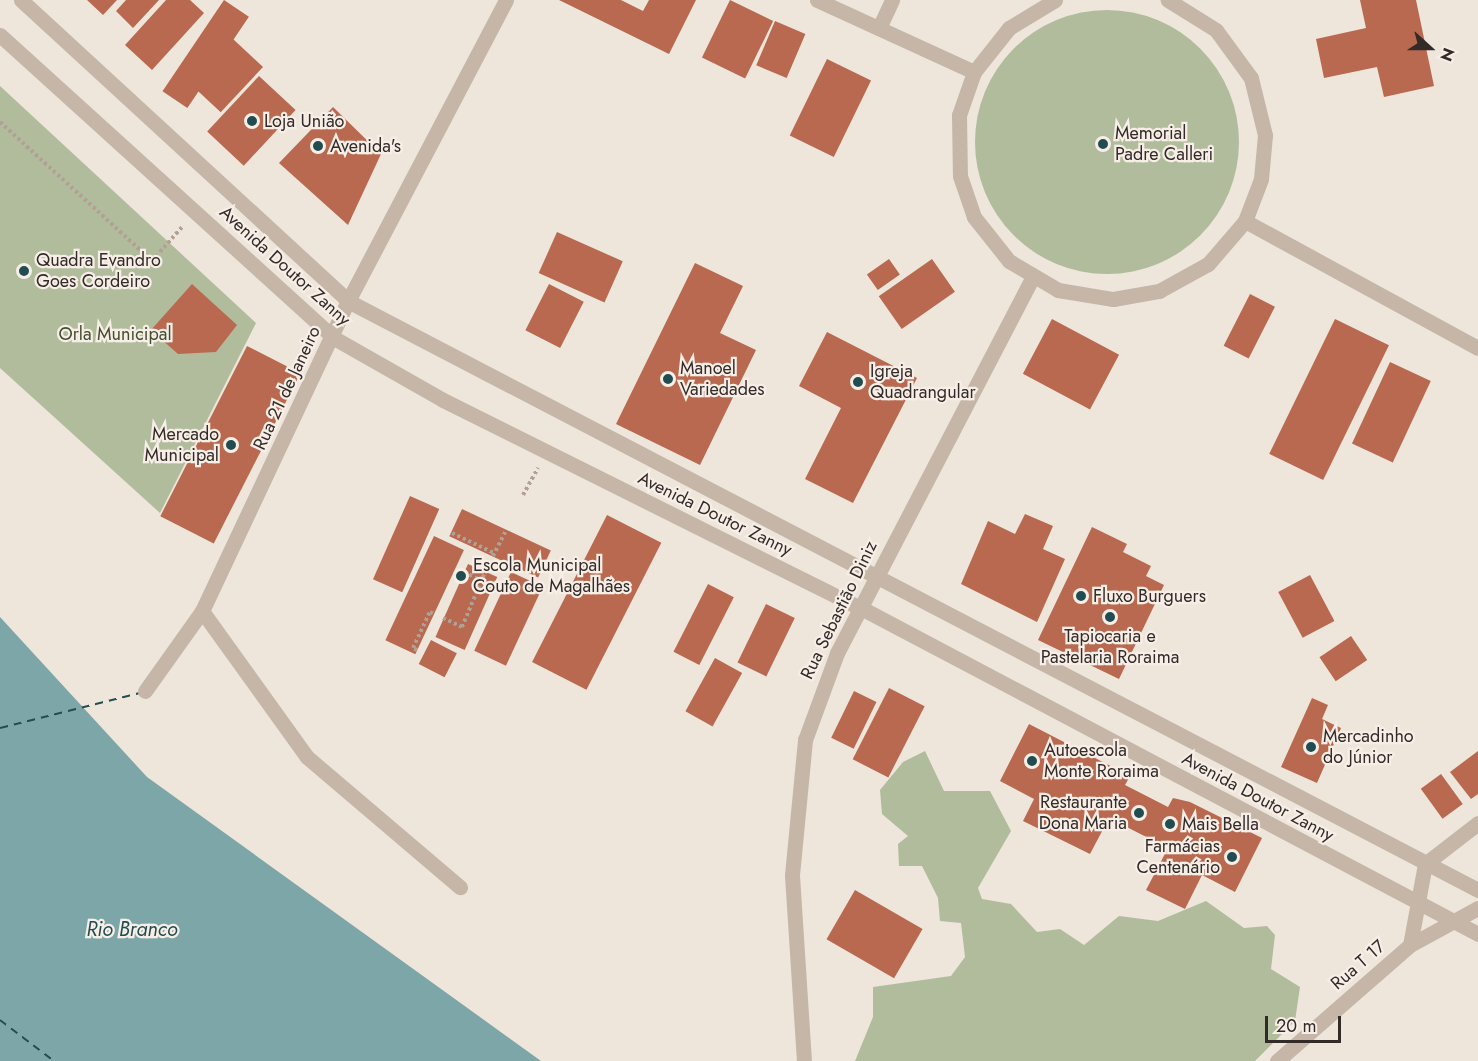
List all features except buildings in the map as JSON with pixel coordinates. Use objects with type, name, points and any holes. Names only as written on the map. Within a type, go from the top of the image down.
[{"type":"street","name":"Avenida Doutor Zanny","points":[[21,0],[348,301],[1478,890]]},
{"type":"street","name":"Rua 21 de Janeiro","points":[[145,691],[202,611],[334,338],[348,301],[506,0]]},
{"type":"street","points":[[817,0],[834,4],[879,28],[974,72]]},
{"type":"street","points":[[879,28],[892,0]]},
{"type":"street","points":[[1055,0],[1009,28],[974,72],[957,130],[964,191],[990,241],[1032,278],[1099,299],[1159,291],[1209,264],[1245,221],[1265,158],[1257,92],[1227,41],[1176,2]]},
{"type":"street","name":"Avenida Doutor Zanny","points":[[0,35],[334,338],[547,452],[862,609],[1478,934]]},
{"type":"street","points":[[1245,221],[1478,348]]},
{"type":"street","name":"Rua Sebastião Diniz","points":[[804,1061],[792,875],[795,809],[805,740],[820,694],[876,576],[1032,278]]},
{"type":"street","points":[[202,611],[307,757],[460,887]]},
{"type":"street","points":[[1425,864],[1478,823]]},
{"type":"street","name":"Rua T 17","points":[[1410,945],[1420,904],[1425,864]]},
{"type":"street","name":"Rua T 17","points":[[1277,1061],[1410,945],[1478,908]]},
{"type":"path","points":[[0,122],[152,261],[195,212]]},
{"type":"path","points":[[79,202],[83,198]]},
{"type":"path","points":[[523,495],[547,452]]},
{"type":"path","points":[[452,533],[493,554],[506,530]]},
{"type":"path","points":[[464,572],[493,586]]},
{"type":"path","points":[[443,618],[462,627],[483,582],[485,572]]},
{"type":"path","points":[[417,650],[413,648],[430,612],[434,614]]},
{"type":"green space","points":[[1094,10],[1120,10],[1145,15],[1169,25],[1201,48],[1217,69],[1229,91],[1237,116],[1239,142],[1237,168],[1229,193],[1217,215],[1201,236],[1169,259],[1145,269],[1120,274],[1094,274],[1069,269],[1045,259],[1013,236],[990,204],[980,180],[975,155],[975,129],[980,104],[990,80],[1013,48],[1045,25],[1069,15]]},
{"type":"green space","name":"Orla Municipal","points":[[0,86],[256,323],[160,513],[0,368]]},
{"type":"green space","points":[[925,751],[944,791],[990,791],[1011,831],[978,888],[982,899],[1011,904],[1037,932],[1060,929],[1084,945],[1119,916],[1158,921],[1206,901],[1244,928],[1267,926],[1275,935],[1271,969],[1300,987],[1295,1021],[1255,1061],[855,1061],[873,1017],[873,987],[951,976],[965,957],[961,923],[940,921],[938,898],[922,866],[899,866],[898,844],[908,836],[882,814],[880,790],[903,762]]},
{"type":"water","name":"Rio Branco","points":[[0,617],[147,777],[541,1061],[0,1061]]},
{"type":"ferry route","points":[[0,728],[139,693]]},
{"type":"ferry route","points":[[0,1020],[54,1061]]},
{"type":"place","name":"Loja União","points":[[252,121]]},
{"type":"place","name":"Memorial Padre Calleri","points":[[1103,144]]},
{"type":"place","name":"Avenida's","points":[[318,146]]},
{"type":"place","name":"Quadra Evandro Goes Cordeiro","points":[[24,271]]},
{"type":"place","name":"Manoel Variedades","points":[[668,379]]},
{"type":"place","name":"Igreja Quadrangular","points":[[858,382]]},
{"type":"place","name":"Mercado Municipal","points":[[231,445]]},
{"type":"place","name":"Escola Municipal Couto de Magalhães","points":[[461,576]]},
{"type":"place","name":"Fluxo Burguers","points":[[1081,596]]},
{"type":"place","name":"Tapiocaria e Pastelaria Roraima","points":[[1110,617]]},
{"type":"place","name":"Mercadinho do Júnior","points":[[1311,747]]},
{"type":"place","name":"Autoescola Monte Roraima","points":[[1032,761]]},
{"type":"place","name":"Restaurante Dona Maria","points":[[1139,813]]},
{"type":"place","name":"Mais Bella","points":[[1170,824]]},
{"type":"place","name":"Farmácias Centenário","points":[[1232,857]]}]
